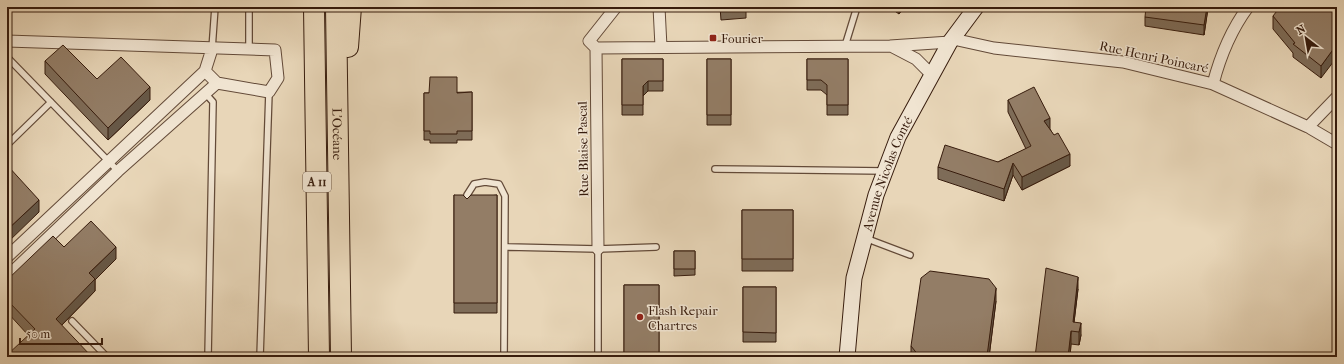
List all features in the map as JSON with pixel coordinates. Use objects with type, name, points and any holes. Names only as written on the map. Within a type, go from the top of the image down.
[{"type":"highway","name":"L’Océane","points":[[314,7],[319,357]]},
{"type":"highway","name":"L’Océane","points":[[336,7],[341,357]]},
{"type":"highway","points":[[338,77],[350,43],[351,7]]},
{"type":"street","points":[[592,44],[616,7]]},
{"type":"street","points":[[659,7],[661,47]]},
{"type":"street","name":"Avenue Nicolas Conté","points":[[847,357],[854,278],[876,195],[898,137],[931,74],[952,40],[976,7]]},
{"type":"street","points":[[1213,84],[1219,59],[1241,16],[1248,7]]},
{"type":"street","name":"Rue Henri Poincaré","points":[[592,44],[661,47],[890,46],[952,40],[994,48],[1123,62],[1213,84],[1308,127],[1337,144]]},
{"type":"street","points":[[7,41],[275,50],[278,78],[269,92],[216,83],[205,71]]},
{"type":"street","name":"Rue Blaise Pascal","points":[[592,44],[598,249]]},
{"type":"street","points":[[890,46],[912,56],[931,74]]},
{"type":"street","points":[[7,257],[108,160],[205,71],[212,49]]},
{"type":"street","points":[[193,82],[205,93]]},
{"type":"street","points":[[7,277],[118,171],[216,83]]},
{"type":"street","points":[[1308,127],[1337,97]]},
{"type":"lane","points":[[212,49],[215,7]]},
{"type":"lane","points":[[249,50],[250,7]]},
{"type":"lane","points":[[844,46],[857,7]]},
{"type":"lane","points":[[7,57],[118,171]]},
{"type":"lane","points":[[260,357],[269,92]]},
{"type":"lane","points":[[205,93],[213,102],[208,357]]},
{"type":"lane","points":[[7,145],[51,102]]},
{"type":"lane","points":[[715,169],[885,171]]},
{"type":"lane","points":[[468,205],[467,195],[474,184],[485,182],[499,184],[505,196],[506,247],[504,357]]},
{"type":"lane","points":[[864,238],[910,255]]},
{"type":"lane","points":[[506,247],[598,249],[656,248]]},
{"type":"lane","points":[[598,249],[598,357]]},
{"type":"lane","points":[[72,321],[107,357]]},
{"type":"building","points":[[1146,7],[1207,7],[1204,25],[1145,17]]},
{"type":"building","points":[[1280,7],[1337,7],[1337,44],[1321,66],[1293,44],[1295,43],[1273,16]]},
{"type":"building","points":[[63,45],[97,79],[121,57],[150,87],[108,128],[45,61]]},
{"type":"building","points":[[622,59],[663,59],[663,81],[648,81],[643,86],[643,105],[622,105]]},
{"type":"building","points":[[707,59],[731,59],[731,115],[707,115]]},
{"type":"building","points":[[807,59],[848,59],[848,105],[827,105],[827,85],[821,80],[807,80]]},
{"type":"building","points":[[430,77],[457,77],[457,93],[472,92],[472,131],[457,131],[457,134],[430,134],[430,131],[424,131],[424,93],[429,93]]},
{"type":"building","points":[[1034,87],[1050,118],[1044,121],[1054,135],[1058,133],[1070,154],[1022,177],[1013,163],[1004,189],[938,167],[945,145],[998,162],[1031,146],[1008,100]]},
{"type":"building","points":[[7,165],[39,200],[7,230]]},
{"type":"building","points":[[454,195],[463,195],[467,199],[471,195],[497,195],[497,303],[454,303]]},
{"type":"building","points":[[742,210],[793,210],[793,259],[742,259]]},
{"type":"building","points":[[91,221],[116,247],[89,273],[95,279],[56,319],[92,357],[7,357],[7,355],[35,329],[7,300],[7,280],[53,236],[64,247]]},
{"type":"building","points":[[674,251],[695,251],[695,269],[674,269]]},
{"type":"building","points":[[1046,268],[1078,277],[1073,322],[1081,323],[1079,332],[1071,331],[1068,357],[1035,357]]},
{"type":"building","points":[[930,271],[989,279],[996,288],[986,357],[925,357],[919,356],[911,346],[921,278]]},
{"type":"building","points":[[624,285],[659,285],[659,353],[624,354]]},
{"type":"building","points":[[743,287],[776,287],[776,333],[743,332]]},
{"type":"place","name":"Fourier","points":[[713,38]]},
{"type":"place","name":"Flash Repair Chartres","points":[[640,317]]}]
